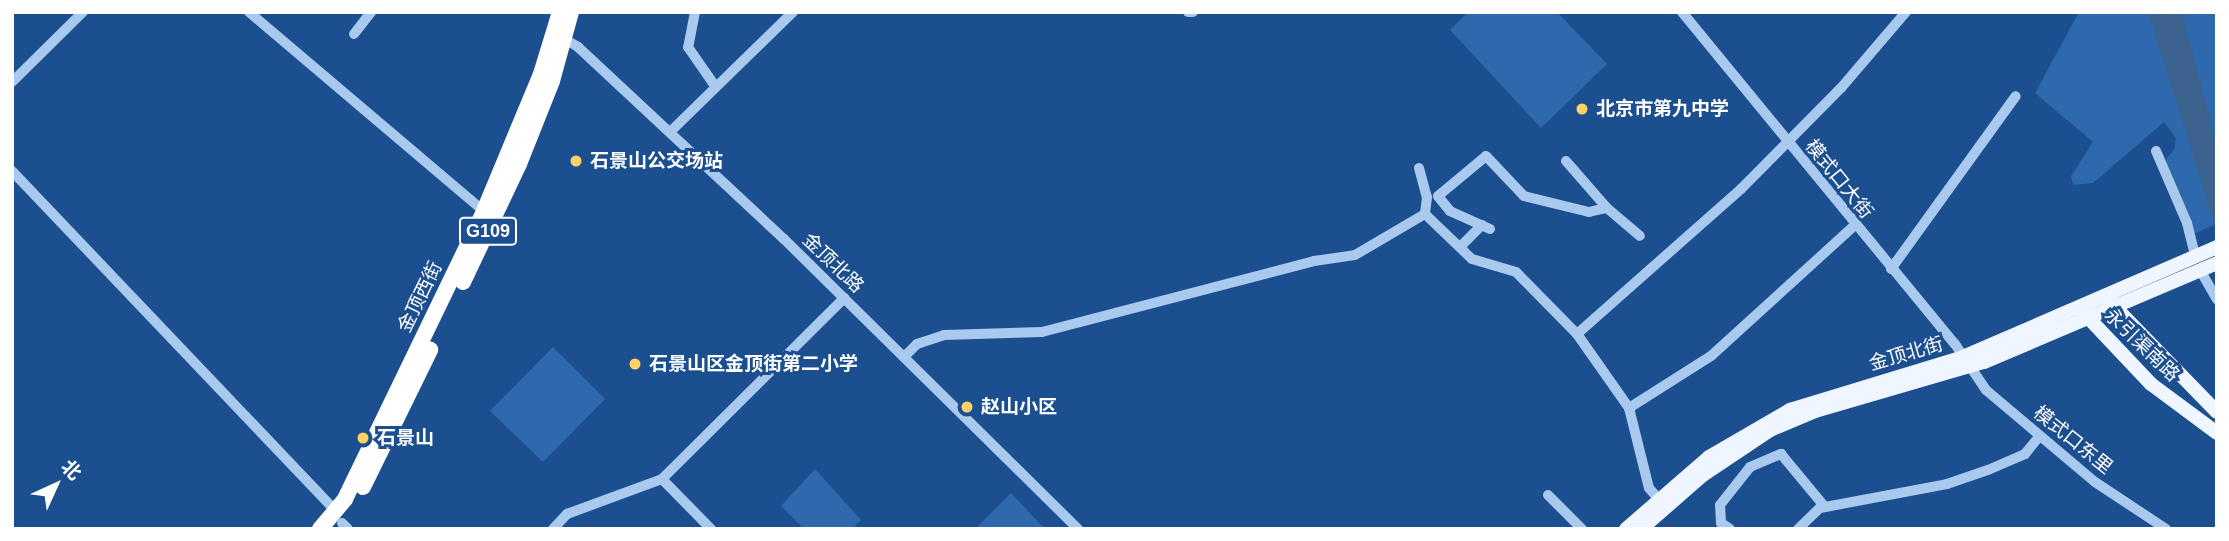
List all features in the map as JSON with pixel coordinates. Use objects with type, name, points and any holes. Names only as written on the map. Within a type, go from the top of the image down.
[{"type":"highway","name":"G109","points":[[560,12],[560,37]]},
{"type":"highway","name":"G109","points":[[560,37],[571,12]]},
{"type":"highway","name":"金顶西街","points":[[341,523],[484,211],[560,37]]},
{"type":"highway","name":"金顶西街","points":[[320,529],[341,523],[494,218],[560,37]]},
{"type":"main road","name":"金顶北街","points":[[1641,529],[1709,457],[1790,410],[1966,362],[2208,258]]},
{"type":"main road","name":"永引渠南路","points":[[2108,301],[2217,412]]},
{"type":"main road","name":"永引渠南路","points":[[2082,312],[2151,384],[2217,433]]},
{"type":"main road","name":"金顶北街","points":[[1626,529],[1663,503]]},
{"type":"street","points":[[12,82],[83,12]]},
{"type":"street","points":[[249,12],[484,211]]},
{"type":"street","points":[[695,12],[688,47],[715,86]]},
{"type":"street","points":[[670,132],[793,12]]},
{"type":"street","name":"模式口大街","points":[[1682,12],[1966,362]]},
{"type":"street","points":[[1577,334],[1787,142],[1906,12]]},
{"type":"street","points":[[354,34],[369,13]]},
{"type":"street","name":"金顶北路","points":[[560,37],[670,132],[844,298],[1078,529]]},
{"type":"street","points":[[1891,269],[1926,226],[2016,96]]},
{"type":"street","points":[[2156,151],[2187,223],[2208,258],[2217,299]]},
{"type":"street","points":[[1460,247],[1486,227],[1450,211],[1437,196],[1486,156],[1524,196],[1589,212],[1607,208]]},
{"type":"street","points":[[1566,161],[1607,208],[1640,236]]},
{"type":"street","points":[[1419,168],[1427,197],[1425,214]]},
{"type":"street","points":[[12,171],[341,523]]},
{"type":"street","points":[[1425,214],[1472,259],[1516,272],[1577,334],[1629,408],[1649,488],[1663,503]]},
{"type":"street","points":[[904,357],[917,344],[944,335],[1042,332],[1314,261],[1355,256],[1425,214]]},
{"type":"street","points":[[1629,408],[1711,356],[1855,225]]},
{"type":"street","points":[[554,529],[568,514],[662,479],[844,298]]},
{"type":"street","name":"模式口东里","points":[[1966,362],[1986,390],[2039,437],[2095,482],[2166,529]]},
{"type":"street","points":[[1798,529],[1825,507],[1957,481],[2025,454],[2039,437]]},
{"type":"street","points":[[1730,529],[1721,523],[1720,505],[1750,467],[1781,454],[1825,507]]},
{"type":"street","points":[[662,479],[711,529]]},
{"type":"street","points":[[1548,495],[1582,529]]},
{"type":"shaded area","points":[[1468,12],[1557,12],[1607,64],[1541,128],[1450,30]]},
{"type":"shaded area","points":[[2079,12],[2217,12],[2217,224],[2193,234],[2165,160],[2174,150],[2176,138],[2164,122],[2093,183],[2073,185],[2071,176],[2093,142],[2035,93]]},
{"type":"shaded area","points":[[2148,12],[2182,12],[2217,146],[2217,232]]},
{"type":"shaded area","points":[[553,347],[605,399],[543,462],[490,411]]},
{"type":"shaded area","points":[[815,469],[861,520],[852,529],[804,529],[781,506]]},
{"type":"shaded area","points":[[1011,493],[1045,529],[975,529]]},
{"type":"place","name":"北京市第九中学","points":[[1582,109]]},
{"type":"place","name":"石景山公交场站","points":[[576,161]]},
{"type":"place","name":"石景山区金顶街第二小学","points":[[635,364]]},
{"type":"place","name":"赵山小区","points":[[967,407]]},
{"type":"place","name":"石景山","points":[[363,438]]}]
